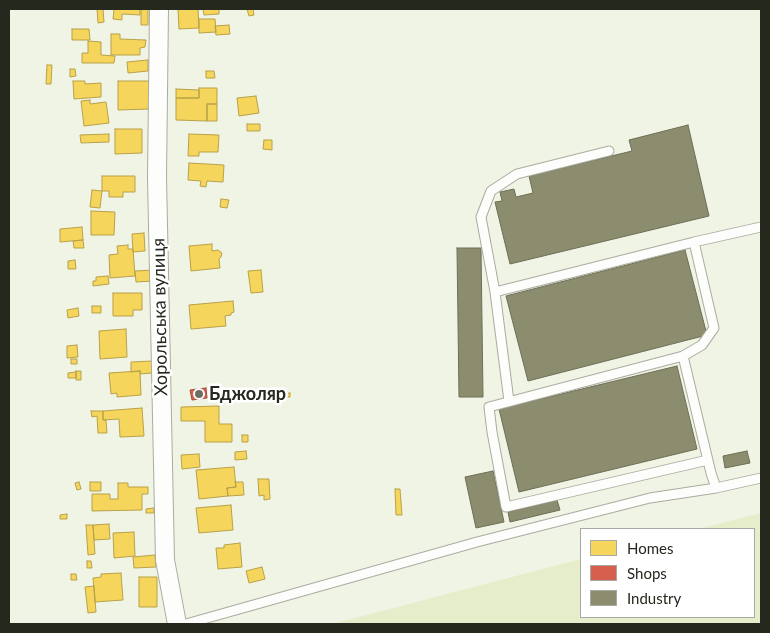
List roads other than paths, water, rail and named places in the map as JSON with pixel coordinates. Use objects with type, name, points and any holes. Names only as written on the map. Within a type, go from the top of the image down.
[{"type":"street","name":"Хорольська вулиця","points":[[158,9],[157,177],[165,560],[177,624]]},
{"type":"lane","points":[[509,401],[496,292],[480,217],[491,191],[517,174],[609,151]]},
{"type":"lane","points":[[496,292],[761,227]]},
{"type":"lane","points":[[694,242],[714,328],[702,345],[683,356],[489,407],[506,507],[708,460]]},
{"type":"lane","points":[[683,356],[716,488]]},
{"type":"lane","points":[[186,624],[486,540],[650,498],[716,488],[761,478]]},
{"type":"place","name":"Бджоляр","points":[[199,394]]}]
